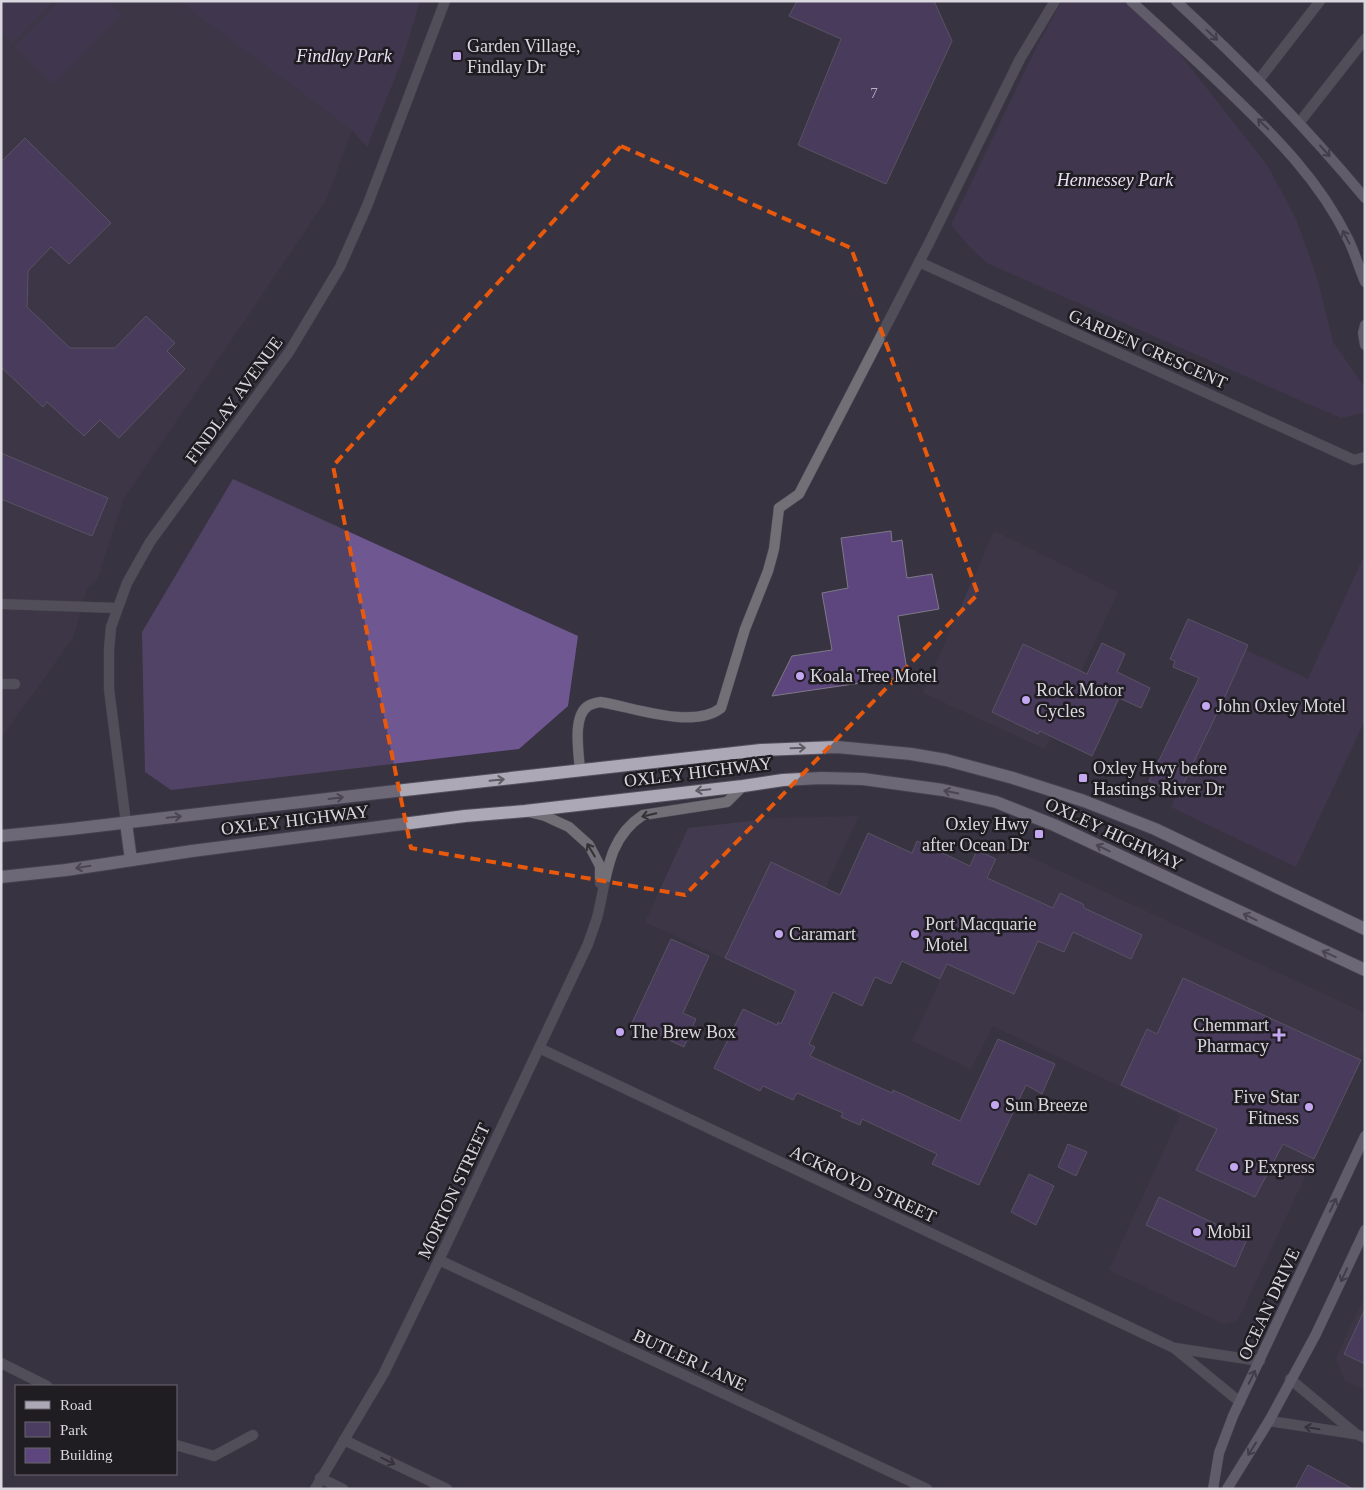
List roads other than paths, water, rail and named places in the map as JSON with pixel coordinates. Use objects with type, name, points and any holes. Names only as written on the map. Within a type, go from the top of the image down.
[{"type":"main road","points":[[1131,1],[1266,127],[1295,159],[1317,188],[1349,240],[1365,282]]},
{"type":"main road","points":[[1176,1],[1216,38],[1327,152],[1365,198]]},
{"type":"main road","points":[[1365,325],[1363,333],[1365,345]]},
{"type":"main road","name":"OXLEY HIGHWAY","points":[[1,836],[761,750],[837,747],[911,754],[946,760],[1013,778],[1117,813],[1365,929]]},
{"type":"main road","name":"OXLEY HIGHWAY","points":[[1,877],[465,816],[525,811],[783,780],[821,778],[863,779],[943,790],[996,802],[1054,825],[1365,970]]},
{"type":"main road","points":[[126,823],[131,860]]},
{"type":"main road","name":"OCEAN DRIVE","points":[[1213,1489],[1219,1453],[1225,1436],[1365,1136]]},
{"type":"main road","points":[[1227,1489],[1269,1421],[1316,1334],[1365,1230]]},
{"type":"street","name":"FINDLAY AVENUE","points":[[126,823],[109,689],[109,650],[111,627],[126,583],[150,542],[289,352],[340,267],[367,206],[445,1]]},
{"type":"street","points":[[580,771],[578,728],[580,715],[588,706],[600,702],[680,717],[699,718],[714,714],[721,708],[745,629],[768,571],[774,549],[779,508],[799,494],[919,262],[1020,59],[1055,1]]},
{"type":"street","points":[[1258,81],[1320,1]]},
{"type":"street","points":[[1299,123],[1365,39]]},
{"type":"street","name":"GARDEN CRESCENT","points":[[919,262],[1354,460],[1365,457]]},
{"type":"street","points":[[1,604],[117,608]]},
{"type":"street","points":[[1,684],[15,684]]},
{"type":"street","name":"MORTON STREET","points":[[315,1489],[384,1373],[588,944],[597,918],[610,859],[619,838],[632,823],[643,815],[727,802],[743,786]]},
{"type":"street","name":"MORTON STREET","points":[[525,811],[544,816],[569,827],[588,845],[600,866],[601,897]]},
{"type":"street","name":"ACKROYD STREET","points":[[539,1048],[1174,1348],[1240,1402]]},
{"type":"street","name":"BUTLER LANE","points":[[439,1260],[927,1489]]},
{"type":"street","name":"ACKROYD STREET","points":[[1174,1348],[1260,1361]]},
{"type":"street","points":[[1,1363],[45,1385]]},
{"type":"street","points":[[1290,1379],[1360,1436]]},
{"type":"street","points":[[1269,1421],[1360,1436]]},
{"type":"street","points":[[178,1446],[214,1456],[253,1435]]},
{"type":"street","points":[[344,1440],[447,1489]]},
{"type":"street","points":[[320,1478],[343,1489]]},
{"type":"place","name":"Garden Village, Findlay Dr","points":[[457,56]]},
{"type":"place","name":"Koala Tree Motel","points":[[800,676]]},
{"type":"place","name":"Rock Motor Cycles","points":[[1026,700]]},
{"type":"place","name":"John Oxley Motel","points":[[1206,706]]},
{"type":"place","name":"Oxley Hwy before Hastings River Dr","points":[[1083,778]]},
{"type":"place","name":"Oxley Hwy after Ocean Dr","points":[[1039,834]]},
{"type":"place","name":"Caramart","points":[[779,934]]},
{"type":"place","name":"Port Macquarie Motel","points":[[915,934]]},
{"type":"place","name":"The Brew Box","points":[[620,1032]]},
{"type":"place","name":"Chemmart Pharmacy","points":[[1279,1035]]},
{"type":"place","name":"Sun Breeze","points":[[995,1105]]},
{"type":"place","name":"Five Star Fitness","points":[[1309,1107]]},
{"type":"place","name":"P Express","points":[[1234,1167]]},
{"type":"place","name":"Mobil","points":[[1197,1232]]},
{"type":"park label","name":"Findlay Park","points":[[344,56]]},
{"type":"park label","name":"Hennessey Park","points":[[1115,180]]}]
